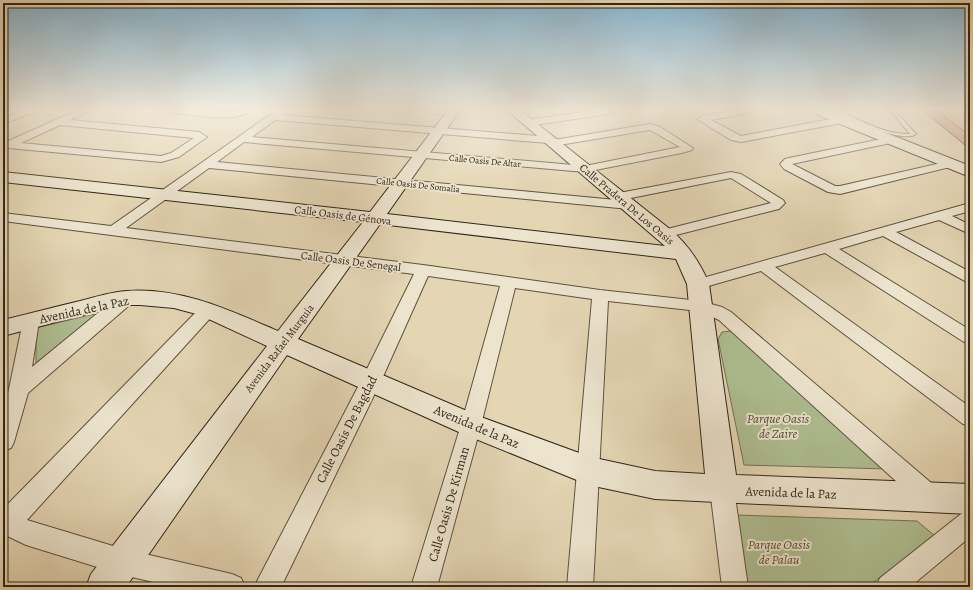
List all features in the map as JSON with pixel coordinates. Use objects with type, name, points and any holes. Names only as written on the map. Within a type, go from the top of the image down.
[{"type":"street","points":[[6,146],[24,138]]},
{"type":"street","points":[[6,146],[161,159],[175,155],[201,138]]},
{"type":"street","name":"Avenida Rafael Murguía","points":[[104,587],[283,342],[345,260],[373,219],[420,156],[431,138]]},
{"type":"street","points":[[537,138],[551,141]]},
{"type":"street","name":"Calle Pradera De Los Oasis","points":[[547,138],[664,234],[684,254],[693,269],[698,284],[722,489]]},
{"type":"street","name":"Calle Oasis De Altar","points":[[551,141],[577,138]]},
{"type":"street","name":"Calle Oasis De Altar","points":[[242,139],[420,156],[585,169],[688,148],[671,138]]},
{"type":"street","points":[[734,138],[741,139],[747,138]]},
{"type":"street","points":[[886,138],[970,172]]},
{"type":"street","points":[[115,230],[242,139]]},
{"type":"street","points":[[891,140],[789,161],[786,164],[819,182],[840,190],[950,164]]},
{"type":"street","name":"Calle Oasis De Somalia","points":[[206,164],[400,184],[624,201],[731,174],[737,176],[779,203],[775,206],[664,234]]},
{"type":"street","name":"Calle Oasis de Génova","points":[[3,177],[165,194],[684,254]]},
{"type":"street","points":[[698,284],[970,207]]},
{"type":"street","points":[[942,216],[970,230]]},
{"type":"street","name":"Calle Oasis De Senegal","points":[[3,217],[423,270],[600,295],[700,306],[716,311],[725,316],[910,482],[930,497]]},
{"type":"street","points":[[884,231],[970,278]]},
{"type":"street","points":[[826,247],[970,338]]},
{"type":"street","points":[[763,265],[970,418]]},
{"type":"street","name":"Calle Oasis De Bagdad","points":[[267,587],[371,381],[423,270]]},
{"type":"street","name":"Calle Oasis De Kirman","points":[[424,587],[471,425],[509,282]]},
{"type":"street","points":[[580,587],[600,295]]},
{"type":"street","points":[[19,390],[127,298]]},
{"type":"street","name":"Avenida de la Paz","points":[[3,328],[105,302],[127,298],[176,301],[208,310],[471,425],[589,471],[655,485],[970,499]]},
{"type":"street","points":[[208,310],[5,523],[26,533],[123,562],[232,587]]},
{"type":"street","points":[[3,442],[19,390],[31,321]]},
{"type":"street","points":[[722,489],[736,587]]},
{"type":"street","points":[[889,587],[970,522]]},
{"type":"green space","points":[[98,313],[36,363],[36,328]]},
{"type":"green space","name":"Parque Oasis de Zaire","points":[[732,331],[888,469],[744,465],[718,339],[722,332]]},
{"type":"green space","name":"Parque Oasis de Palau","points":[[736,515],[917,521],[935,536],[867,587],[748,587]]}]
